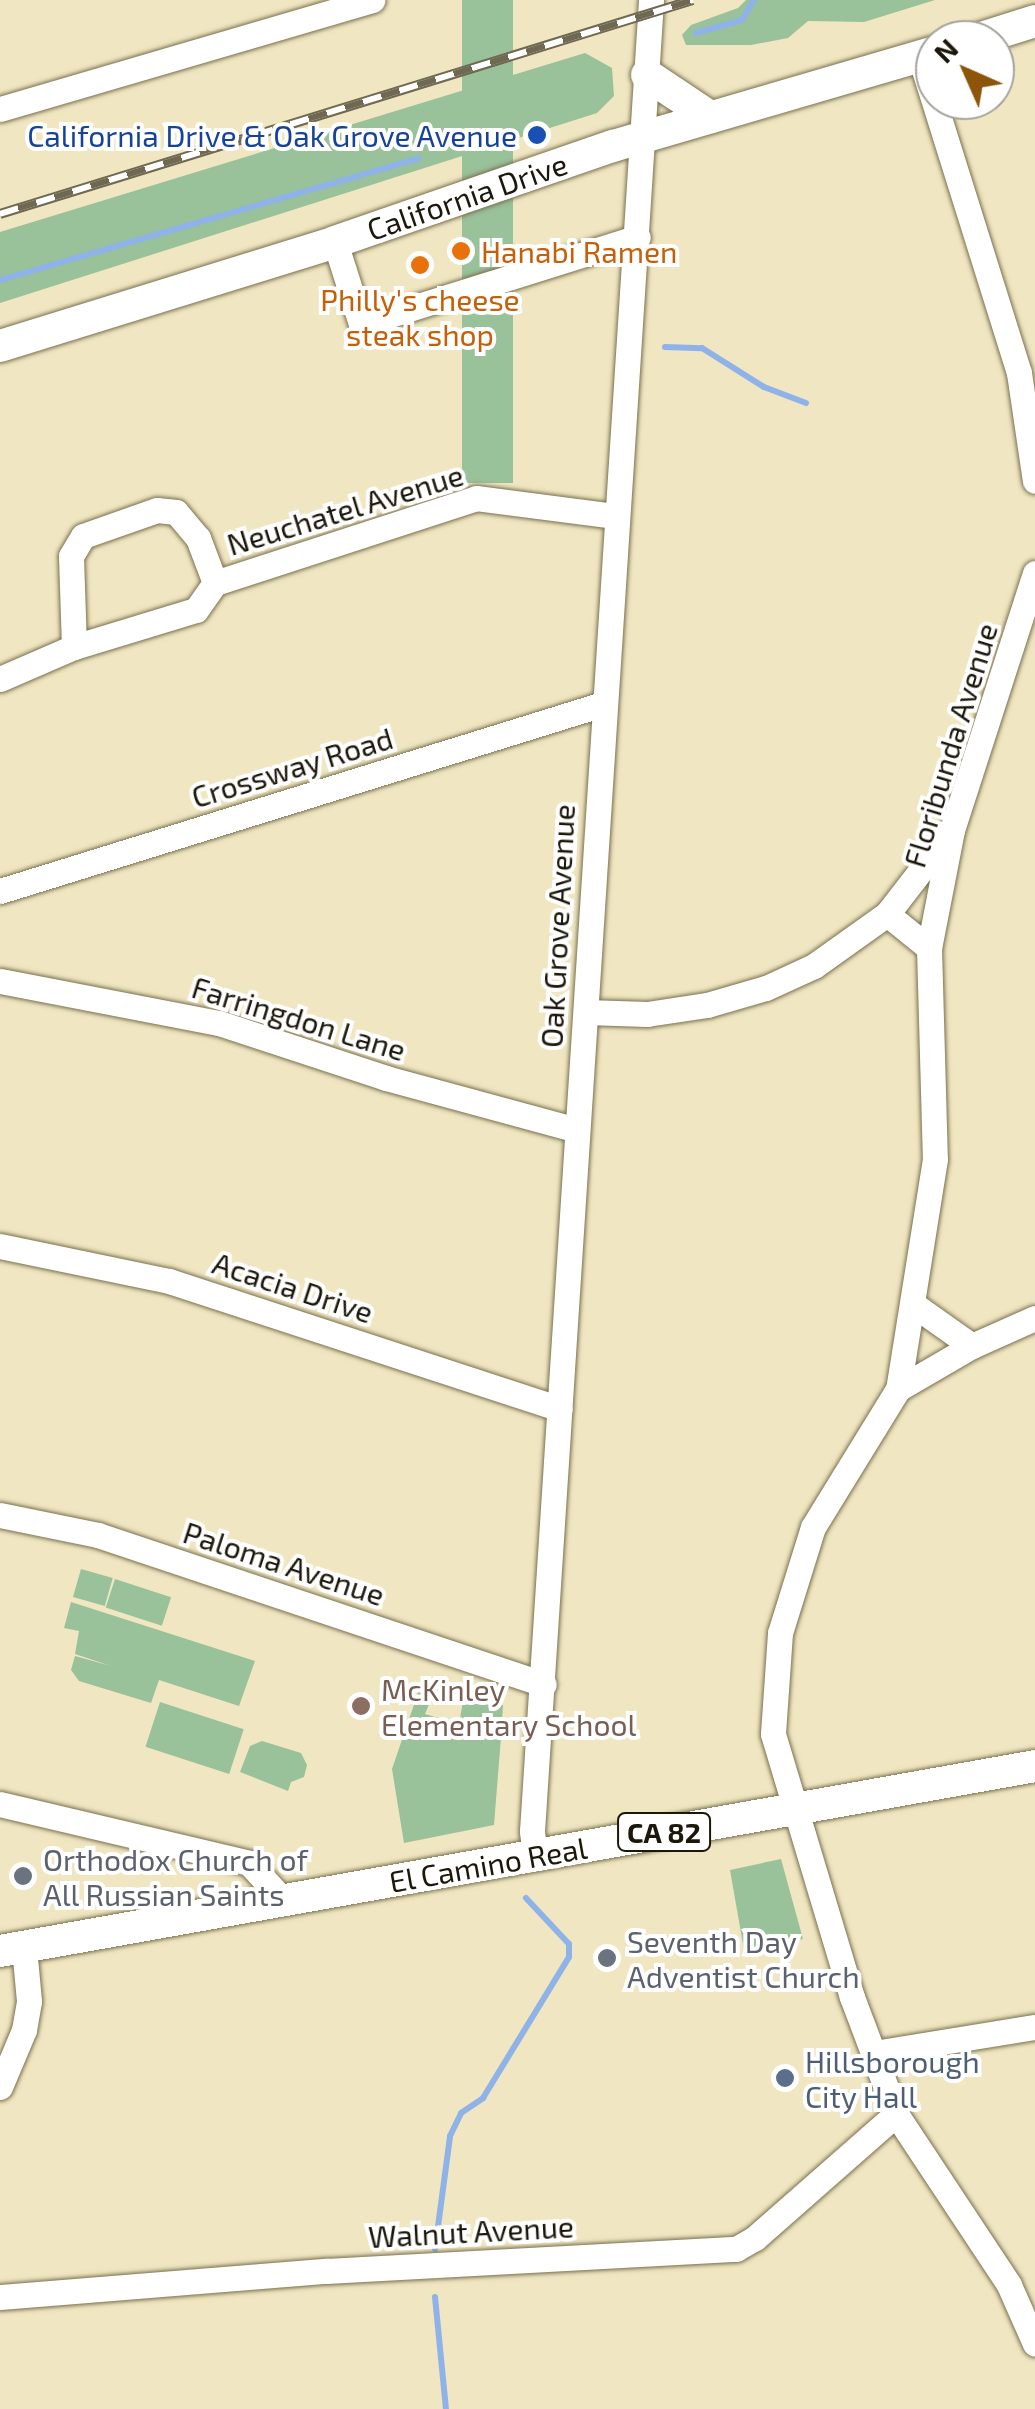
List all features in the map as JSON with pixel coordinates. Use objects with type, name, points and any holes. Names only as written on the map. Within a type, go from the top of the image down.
[{"type":"main road","name":"California Drive","points":[[0,346],[335,242],[645,136],[915,58]]},
{"type":"main road","points":[[646,74],[710,117]]},
{"type":"main road","name":"El Camino Real","points":[[12,1949],[1035,1766]]},
{"type":"street","points":[[0,109],[372,0]]},
{"type":"street","name":"Oak Grove Avenue","points":[[534,1856],[532,1831],[614,516],[638,236],[651,0]]},
{"type":"street","points":[[946,120],[1019,373],[1035,481]]},
{"type":"street","points":[[335,242],[361,324],[638,236]]},
{"type":"street","name":"Neuchatel Avenue","points":[[215,582],[476,498],[614,516]]},
{"type":"street","points":[[0,679],[74,648],[196,610],[215,582],[198,538],[176,512],[157,510],[83,536],[71,556],[74,648]]},
{"type":"street","name":"Floribunda Avenue","points":[[1035,573],[952,830],[928,948],[935,1159],[898,1389],[813,1527],[780,1633],[773,1734],[852,1998],[896,2114],[1009,2286],[1035,2344]]},
{"type":"street","name":"Crossway Road","points":[[0,890],[603,704]]},
{"type":"street","points":[[586,1012],[647,1014],[706,1004],[766,988],[814,966],[887,914],[952,830]]},
{"type":"street","points":[[887,914],[928,948]]},
{"type":"street","name":"Farringdon Lane","points":[[0,981],[219,1023],[386,1078],[577,1130]]},
{"type":"street","name":"Acacia Drive","points":[[0,1246],[169,1281],[560,1409]]},
{"type":"street","points":[[914,1305],[972,1346]]},
{"type":"street","points":[[898,1389],[972,1346],[1035,1318]]},
{"type":"street","name":"Paloma Avenue","points":[[0,1515],[98,1535],[544,1684]]},
{"type":"street","points":[[0,1804],[250,1864],[283,1900]]},
{"type":"street","points":[[0,2087],[24,2030],[29,2001],[12,1949]]},
{"type":"street","points":[[874,2054],[1035,2026]]},
{"type":"street","name":"Walnut Avenue","points":[[0,2297],[326,2272],[736,2250],[756,2238],[896,2114]]},
{"type":"green space","points":[[462,0],[513,0],[513,483],[462,483]]},
{"type":"green space","points":[[746,0],[935,0],[864,22],[808,21],[788,38],[751,45],[686,45],[682,35],[691,25],[738,8]]},
{"type":"green space","points":[[585,53],[612,68],[614,96],[597,113],[0,303],[0,232]]},
{"type":"green space","points":[[81,1569],[113,1578],[105,1606],[73,1597]]},
{"type":"green space","points":[[115,1579],[171,1597],[162,1626],[106,1608]]},
{"type":"green space","points":[[71,1602],[255,1661],[239,1706],[159,1680],[151,1703],[79,1681],[71,1670],[75,1656],[111,1666],[75,1654],[79,1631],[64,1628]]},
{"type":"green space","points":[[422,1681],[437,1685],[425,1714],[459,1724],[465,1690],[503,1705],[501,1735],[461,1724],[501,1737],[494,1825],[404,1843],[392,1769]]},
{"type":"green space","points":[[160,1702],[244,1729],[229,1774],[145,1747]]},
{"type":"green space","points":[[262,1741],[301,1753],[307,1765],[304,1777],[291,1782],[288,1791],[240,1772],[250,1746]]},
{"type":"green space","points":[[781,1859],[803,1939],[744,1950],[730,1870]]},
{"type":"waterway","points":[[696,33],[742,20],[754,0]]},
{"type":"waterway","points":[[0,280],[419,158]]},
{"type":"waterway","points":[[665,347],[702,348],[764,387],[806,403]]},
{"type":"waterway","points":[[435,2249],[450,2136],[461,2113],[483,2098],[569,1957],[569,1944],[526,1898]]},
{"type":"waterway","points":[[435,2297],[446,2409]]},
{"type":"railway","points":[[0,214],[693,0]]},
{"type":"place","name":"California Drive & Oak Grove Avenue","points":[[537,135]]},
{"type":"place","name":"Hanabi Ramen","points":[[461,251]]},
{"type":"place","name":"Philly's cheese steak shop","points":[[420,265]]},
{"type":"place","name":"McKinley Elementary School","points":[[361,1706]]},
{"type":"place","name":"Orthodox Church of All Russian Saints","points":[[23,1876]]},
{"type":"place","name":"Seventh Day Adventist Church","points":[[607,1958]]},
{"type":"place","name":"Hillsborough City Hall","points":[[785,2078]]}]
